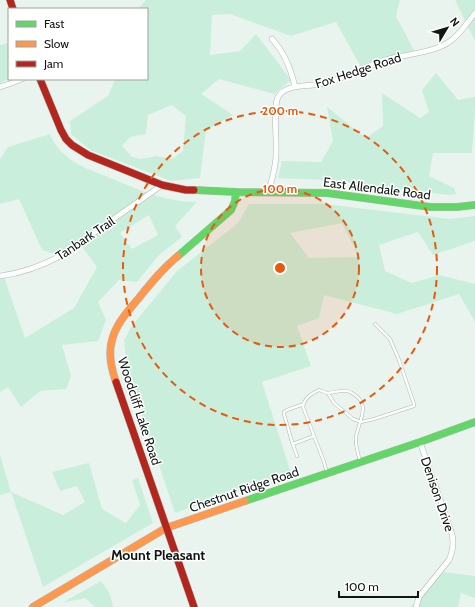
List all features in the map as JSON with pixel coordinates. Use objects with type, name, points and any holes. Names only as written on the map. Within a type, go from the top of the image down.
[{"type":"main road","name":"East Allendale Road","points":[[40,80],[61,130],[66,139],[72,145],[88,155],[162,185],[186,190],[344,194],[437,207],[475,205]]},
{"type":"main road","name":"Woodcliff Lake Road","points":[[194,607],[112,370],[110,352],[115,330],[121,320],[159,273],[230,210],[236,200],[236,192]]},
{"type":"main road","name":"Chestnut Ridge Road","points":[[33,607],[166,528],[475,422]]},
{"type":"street","name":"Fox Hedge Road","points":[[268,193],[276,162],[276,100],[281,92],[295,87],[307,87],[332,81],[384,60],[441,47],[461,32],[475,13]]},
{"type":"street","points":[[272,39],[286,58],[295,87]]},
{"type":"street","points":[[0,86],[19,80]]},
{"type":"street","name":"Tanbark Trail","points":[[0,276],[23,272],[62,255],[162,185]]},
{"type":"street","name":"Denison Drive","points":[[416,607],[419,597],[449,560],[452,553],[453,540],[420,442]]},
{"type":"lane","points":[[328,392],[334,403],[353,419],[361,422],[414,406],[399,360],[390,339],[375,324]]},
{"type":"lane","points":[[327,474],[324,462],[303,407],[306,399],[314,392],[319,390],[328,392],[343,390],[351,392],[360,399],[363,411],[356,436],[356,443],[361,462]]},
{"type":"lane","points":[[297,456],[284,412],[304,404]]},
{"type":"lane","points":[[293,444],[314,436]]},
{"type":"green space","points":[[146,0],[400,0],[396,16],[416,54],[362,69],[336,22],[291,36],[230,14],[212,15],[210,55],[240,51],[256,34],[291,80],[274,94],[219,79],[201,94],[233,115],[206,130],[200,178],[171,181],[90,150],[71,134],[70,121],[108,96],[115,80],[148,80],[148,8],[139,8]],"holes":[[[172,105],[186,116],[183,151],[172,159],[157,156],[141,159],[132,157],[122,146],[130,137],[146,134],[148,115]]]},
{"type":"green space","points":[[455,0],[475,0],[475,41]]},
{"type":"green space","points":[[8,43],[8,79],[0,83],[0,45]]},
{"type":"green space","points":[[436,73],[458,100],[475,97],[472,153],[433,153],[429,176],[454,188],[456,194],[449,195],[326,180],[278,178],[282,161],[321,162],[333,141],[327,107],[366,138],[383,126],[382,93],[420,118],[429,112],[422,90]]},
{"type":"green space","points":[[50,134],[54,143],[62,152],[74,162],[85,168],[151,194],[173,200],[197,202],[175,226],[182,237],[159,255],[137,282],[119,280],[98,302],[106,320],[98,341],[62,345],[71,376],[66,389],[40,391],[21,407],[8,387],[0,392],[0,278],[4,277],[25,338],[74,308],[97,267],[80,244],[60,256],[42,250],[19,199],[0,204],[0,159],[8,147]],"holes":[[[149,215],[158,235],[132,249],[120,233]]]},
{"type":"green space","points":[[249,204],[325,204],[450,219],[475,216],[475,241],[433,255],[418,232],[379,245],[385,271],[412,283],[439,275],[475,284],[475,322],[459,294],[397,314],[324,295],[319,318],[297,326],[311,366],[262,382],[291,473],[175,513],[127,370],[124,340],[131,327],[177,271],[238,223]],"holes":[[[342,223],[359,257],[309,258],[290,233]]]},
{"type":"green space","points":[[0,455],[11,492],[0,495]]},
{"type":"green space","points":[[89,463],[102,509],[126,523],[140,505],[132,480],[138,478],[153,523],[43,587],[11,492],[63,515],[85,502],[77,486],[60,491],[52,472]]},
{"type":"green space","points":[[444,572],[475,576],[475,598],[461,593],[458,607],[410,607]]},
{"type":"green space","points":[[101,581],[110,594],[113,607],[95,607],[85,598],[62,603]]},
{"type":"traffic: fast","points":[[194,190],[327,193],[430,207],[475,205]]},
{"type":"traffic: fast","points":[[178,256],[231,210],[235,201],[236,192]]},
{"type":"traffic: fast","points":[[245,501],[475,422]]},
{"type":"traffic: slow","points":[[116,382],[111,366],[110,356],[112,340],[116,329],[126,313],[152,282],[178,256]]},
{"type":"traffic: slow","points":[[33,607],[166,528],[245,501]]},
{"type":"traffic: jam","points":[[10,0],[13,8]]},
{"type":"traffic: jam","points":[[40,80],[61,130],[66,139],[72,145],[88,155],[162,185],[186,190],[194,190]]},
{"type":"traffic: jam","points":[[116,382],[194,607]]},
{"type":"district","name":"Mount Pleasant","points":[[158,555]]}]
